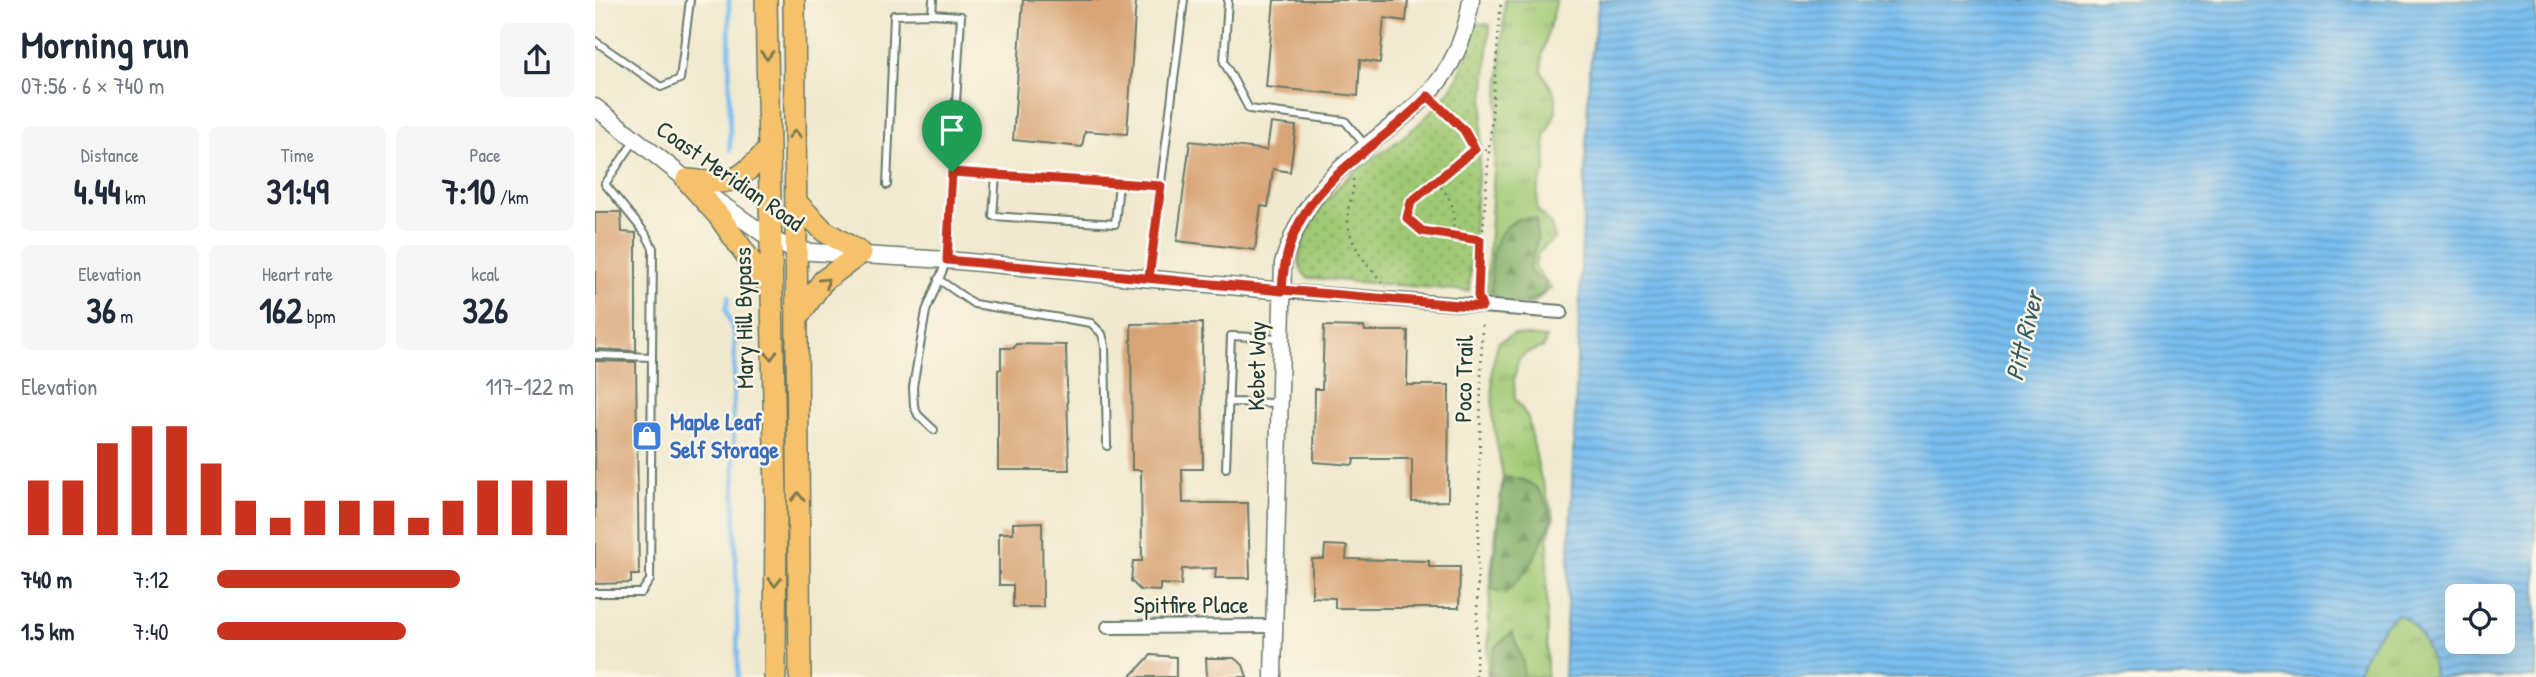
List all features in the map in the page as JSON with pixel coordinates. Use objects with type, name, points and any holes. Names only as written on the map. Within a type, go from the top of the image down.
[{"type":"highway","name":"Mary Hill Bypass","points":[[766,0],[769,287],[776,498],[775,677]]},
{"type":"highway","points":[[794,0],[800,677]]},
{"type":"highway","points":[[687,180],[722,183],[741,178],[769,149]]},
{"type":"highway","points":[[687,180],[718,215],[769,287]]},
{"type":"highway","points":[[796,202],[824,231],[861,253],[823,281],[797,318]]},
{"type":"street","name":"Kebet Way","points":[[1273,677],[1283,263],[1290,240],[1318,194],[1349,162],[1428,96],[1458,51],[1471,0]]},
{"type":"street","name":"Coast Meridian Road","points":[[595,107],[687,180],[768,237],[795,251],[861,253],[1282,291],[1561,312]]},
{"type":"street","name":"Spitfire Place","points":[[1108,626],[1274,626]]},
{"type":"lane","points":[[595,41],[661,87],[680,79],[690,0]]},
{"type":"lane","points":[[932,14],[933,0]]},
{"type":"lane","points":[[1149,278],[1184,0]]},
{"type":"lane","points":[[1228,0],[1224,62],[1249,109],[1345,121],[1367,148]]},
{"type":"lane","points":[[887,185],[894,15],[961,16],[947,260],[926,311],[913,387],[914,406],[918,415],[934,430]]},
{"type":"lane","points":[[595,593],[641,593],[650,580],[653,248],[645,233],[605,184],[636,139]]},
{"type":"lane","points":[[952,172],[1161,186]]},
{"type":"lane","points":[[996,174],[993,216],[1115,224],[1119,183]]},
{"type":"lane","points":[[938,279],[974,304],[1091,323],[1097,327],[1105,346],[1107,446]]},
{"type":"lane","points":[[1226,468],[1231,336],[1281,338]]},
{"type":"lane","points":[[595,355],[652,357]]},
{"type":"lane","points":[[1229,402],[1279,403]]},
{"type":"path","name":"Poco Trail","points":[[1476,677],[1482,307],[1478,296],[1480,240],[1501,0]]},
{"type":"path","points":[[1428,96],[1464,130],[1475,149]]},
{"type":"path","points":[[1480,240],[1422,231],[1407,218],[1411,202],[1475,149],[1489,150]]},
{"type":"path","points":[[1349,162],[1354,184],[1348,214],[1352,242],[1364,262],[1388,288],[1387,299]]},
{"type":"path","points":[[1436,182],[1450,196],[1453,204],[1453,234]]},
{"type":"green space","points":[[1505,0],[1557,0],[1542,55],[1542,72],[1556,96],[1556,112],[1545,137],[1546,168],[1538,188],[1537,210],[1550,223],[1555,238],[1537,254],[1535,267],[1551,288],[1532,304],[1493,303],[1486,295]]},
{"type":"green space","points":[[1476,23],[1490,25],[1469,291],[1308,278],[1301,268],[1299,256],[1309,227],[1318,213],[1346,179],[1407,134],[1451,88],[1460,73]]},
{"type":"green space","points":[[1520,218],[1536,218],[1537,240],[1529,270],[1536,278],[1544,278],[1546,291],[1525,303],[1511,304],[1497,298],[1491,291],[1492,258],[1497,239],[1510,224]]},
{"type":"green space","points":[[1514,334],[1546,338],[1544,347],[1526,353],[1518,360],[1514,381],[1515,398],[1528,418],[1540,475],[1554,517],[1549,533],[1547,572],[1547,677],[1488,677],[1487,674],[1491,571],[1503,477],[1493,422],[1492,368],[1498,342]]},
{"type":"green space","points":[[1503,477],[1523,480],[1536,487],[1552,519],[1530,567],[1506,593],[1491,589]]},
{"type":"green space","points":[[2398,614],[2412,625],[2423,641],[2431,659],[2434,677],[2356,677],[2367,650],[2378,633]]},
{"type":"green space","points":[[1512,632],[1523,662],[1523,677],[1488,677],[1494,649]]},
{"type":"water","name":"Pitt River","points":[[1599,0],[2536,0],[2536,677],[2434,677],[2431,659],[2423,641],[2412,625],[2398,614],[2386,624],[2373,642],[2356,677],[1564,677],[1589,75]]},
{"type":"building","points":[[1023,0],[1136,0],[1127,134],[1085,131],[1082,147],[1013,140]]},
{"type":"building","points":[[1274,0],[1408,0],[1406,21],[1384,18],[1380,63],[1360,60],[1358,96],[1266,87]]},
{"type":"building","points":[[1271,123],[1296,126],[1290,172],[1273,169],[1268,207],[1261,206],[1255,250],[1177,241],[1190,141],[1267,150]]},
{"type":"building","points":[[595,212],[621,212],[622,232],[636,233],[636,351],[595,349]]},
{"type":"building","points":[[1202,323],[1203,469],[1182,469],[1183,503],[1248,503],[1250,578],[1215,578],[1216,568],[1182,569],[1181,585],[1160,584],[1160,591],[1140,590],[1131,581],[1133,561],[1142,561],[1141,470],[1132,470],[1131,324]]},
{"type":"building","points":[[1324,326],[1364,327],[1365,331],[1408,331],[1407,385],[1449,385],[1448,501],[1412,502],[1412,459],[1354,459],[1353,465],[1314,462],[1315,389],[1322,389]]},
{"type":"building","points":[[1016,344],[1066,345],[1069,470],[998,470],[998,370],[1001,369],[1001,348],[1014,348]]},
{"type":"building","points":[[595,361],[636,362],[639,575],[631,575],[631,583],[595,584]]},
{"type":"building","points":[[1042,522],[1043,607],[1013,607],[1013,585],[999,585],[999,533],[1013,533],[1013,523]]},
{"type":"building","points":[[1325,545],[1347,546],[1346,559],[1429,561],[1429,567],[1460,567],[1459,608],[1335,608],[1335,598],[1312,597],[1312,559],[1324,559]]},
{"type":"building","points":[[1151,655],[1176,657],[1176,677],[1130,677]]},
{"type":"building","points":[[1206,658],[1234,658],[1243,665],[1247,677],[1207,677]]},
{"type":"waterway","points":[[729,0],[730,150]]},
{"type":"waterway","points":[[729,296],[726,310],[735,337],[733,412],[738,677]]},
{"type":"place","name":"Maple Leaf Self Storage","points":[[647,436]]},
{"type":"route","points":[[952,172],[947,260],[1282,291],[1482,307],[1478,296],[1480,240],[1422,231],[1407,218],[1407,207],[1411,202],[1475,149],[1464,130],[1428,96],[1337,172],[1318,194],[1290,240],[1283,263],[1282,291],[1149,278],[1161,186],[952,172]]}]
